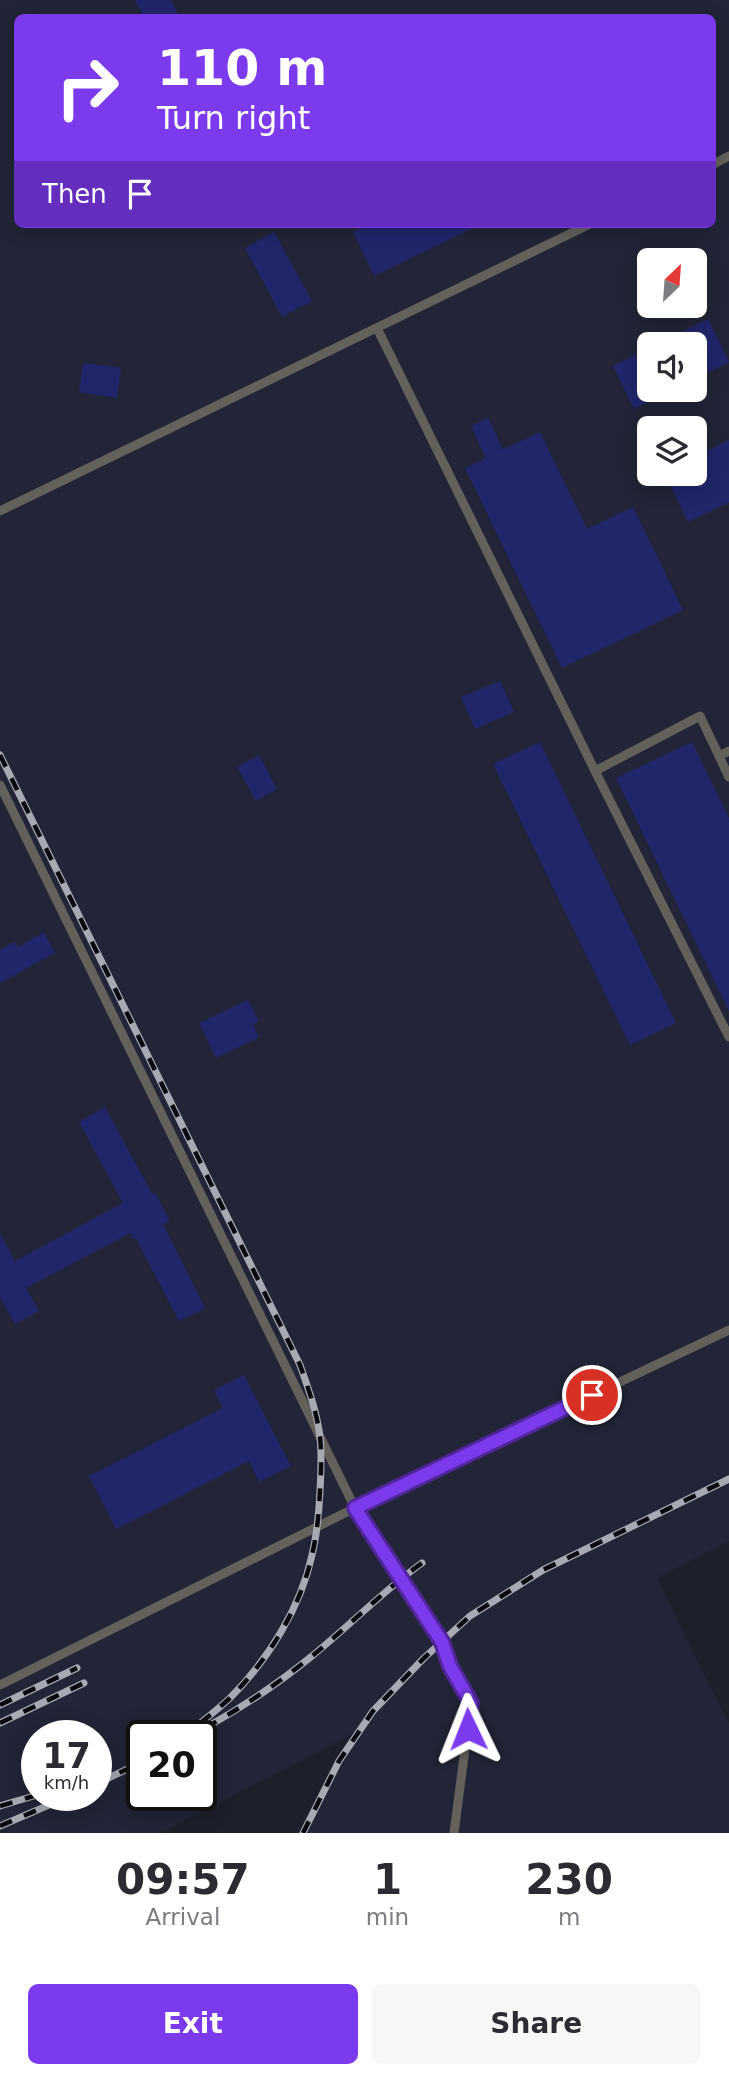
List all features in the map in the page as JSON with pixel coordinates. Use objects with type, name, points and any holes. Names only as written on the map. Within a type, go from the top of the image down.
[{"type":"lane","points":[[0,511],[582,228]]},
{"type":"lane","points":[[377,328],[729,1037]]},
{"type":"lane","points":[[595,771],[700,716],[729,777]]},
{"type":"lane","points":[[719,756],[729,751]]},
{"type":"lane","points":[[0,785],[355,1508],[442,1642],[450,1666],[471,1703],[454,1833]]},
{"type":"lane","points":[[0,1685],[355,1508],[729,1330]]},
{"type":"shaded area","points":[[0,0],[729,0],[729,1541],[657,1578],[729,1724],[729,1833],[303,1833],[358,1731],[217,1804],[217,1720],[126,1720],[126,1811],[203,1811],[160,1833],[0,1833]]},
{"type":"building","points":[[135,0],[171,0],[178,14],[142,14]]},
{"type":"building","points":[[362,228],[473,228],[374,276],[353,232]]},
{"type":"building","points":[[274,232],[312,301],[282,317],[245,248]]},
{"type":"building","points":[[708,319],[729,362],[707,373],[707,332],[682,332]]},
{"type":"building","points":[[637,354],[637,402],[648,402],[634,409],[613,366]]},
{"type":"building","points":[[83,363],[121,368],[117,398],[79,392]]},
{"type":"building","points":[[488,418],[503,450],[540,432],[587,529],[633,507],[683,610],[562,668],[465,468],[486,458],[471,426]]},
{"type":"building","points":[[729,440],[729,502],[688,522],[671,486],[707,486],[707,451]]},
{"type":"building","points":[[500,681],[514,712],[475,729],[461,697]]},
{"type":"building","points":[[540,742],[676,1023],[630,1045],[493,764]]},
{"type":"building","points":[[692,742],[729,818],[729,1011],[616,778]]},
{"type":"building","points":[[259,755],[277,789],[256,801],[237,767]]},
{"type":"building","points":[[44,932],[55,953],[0,983],[0,950],[15,942],[18,947]]},
{"type":"building","points":[[248,1000],[259,1021],[253,1024],[259,1037],[216,1058],[199,1023]]},
{"type":"building","points":[[105,1107],[152,1194],[155,1193],[170,1221],[163,1224],[205,1308],[179,1321],[136,1238],[134,1240],[130,1233],[26,1288],[39,1311],[15,1324],[0,1297],[0,1233],[15,1261],[123,1203],[79,1122]]},
{"type":"building","points":[[244,1375],[291,1466],[259,1482],[249,1461],[116,1529],[89,1476],[223,1408],[214,1390]]},
{"type":"railway","points":[[0,755],[300,1365],[319,1428],[321,1464],[318,1523],[307,1575],[300,1594],[270,1650],[230,1698],[204,1720]]},
{"type":"railway","points":[[303,1833],[339,1761],[373,1711],[424,1658],[470,1616],[543,1570],[729,1479]]},
{"type":"railway","points":[[217,1721],[299,1666],[422,1563]]},
{"type":"railway","points":[[0,1705],[77,1668]]},
{"type":"railway","points":[[0,1723],[84,1683]]},
{"type":"railway","points":[[112,1776],[126,1770]]},
{"type":"railway","points":[[0,1806],[21,1800]]},
{"type":"railway","points":[[0,1826],[35,1811]]},
{"type":"route","points":[[468,1729],[471,1703],[450,1666],[442,1642],[355,1508],[592,1395]]}]
